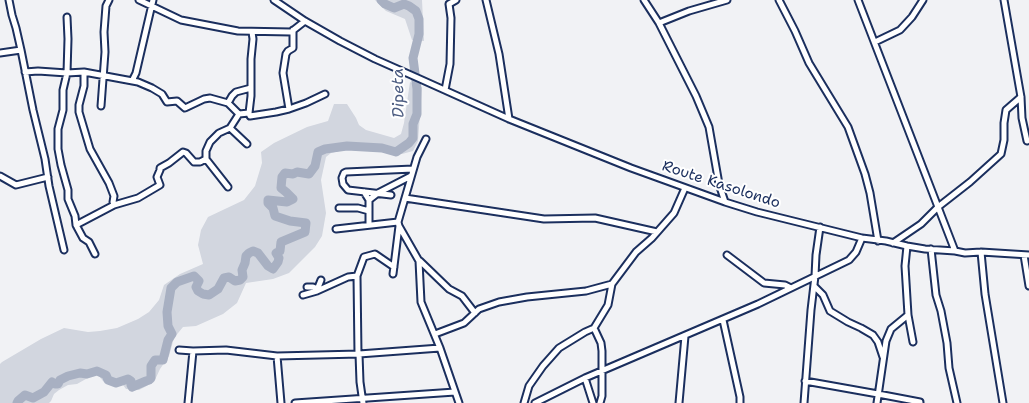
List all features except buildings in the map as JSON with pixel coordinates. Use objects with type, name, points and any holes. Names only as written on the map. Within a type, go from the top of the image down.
[{"type":"street","points":[[9,0],[64,250]]},
{"type":"street","points":[[101,106],[105,52],[104,32],[106,6],[109,0]]},
{"type":"street","points":[[139,0],[153,3],[181,20],[252,32],[291,32],[305,21],[274,0]]},
{"type":"street","points":[[445,90],[450,64],[451,18],[449,4],[456,0]]},
{"type":"street","points":[[486,0],[499,54],[509,119]]},
{"type":"street","points":[[644,0],[659,23],[696,96],[709,127],[719,184],[725,202]]},
{"type":"street","points":[[659,23],[689,11],[727,0]]},
{"type":"street","points":[[779,0],[809,63],[848,127],[870,193],[878,241]]},
{"type":"street","points":[[858,0],[955,251]]},
{"type":"street","points":[[875,42],[900,30],[924,0]]},
{"type":"street","points":[[1004,0],[1027,141]]},
{"type":"street","points":[[132,81],[136,73],[153,3]]},
{"type":"street","points":[[67,17],[67,73],[63,90],[63,110],[58,129],[58,149],[60,165],[76,225],[83,238],[89,242],[94,254]]},
{"type":"street","name":"Route Kasolondo","points":[[305,21],[375,59],[509,119],[632,168],[725,202],[820,228],[906,246],[965,253],[981,252],[1027,255]]},
{"type":"street","points":[[288,109],[282,73],[286,54],[293,48],[293,30]]},
{"type":"street","points":[[249,113],[252,32]]},
{"type":"street","points":[[0,53],[21,50]]},
{"type":"street","points":[[25,72],[84,72],[138,82],[162,94],[167,102],[177,101],[185,108],[210,98],[228,103],[239,114]]},
{"type":"street","points":[[84,72],[84,86],[79,105],[81,120],[90,149],[101,167],[114,196],[114,205]]},
{"type":"street","points":[[228,103],[236,92],[251,88]]},
{"type":"street","points":[[239,114],[249,113],[250,116],[276,112],[306,103],[325,94]]},
{"type":"street","points":[[893,243],[921,224],[938,207],[1001,154],[1006,110],[1021,97]]},
{"type":"street","points":[[228,187],[206,159],[206,151],[210,142],[219,133],[230,128],[239,114]]},
{"type":"street","points":[[230,128],[247,144]]},
{"type":"street","points":[[393,274],[398,224],[413,169],[426,139]]},
{"type":"street","points":[[76,225],[114,205],[138,198],[160,185],[156,177],[160,168],[183,152],[194,162],[206,159]]},
{"type":"street","points":[[391,195],[348,190],[343,184],[342,178],[344,173],[413,169]]},
{"type":"street","points":[[0,176],[16,185],[48,177]]},
{"type":"street","points":[[369,200],[378,193],[411,176]]},
{"type":"street","points":[[524,403],[529,386],[559,348],[594,328],[608,305],[612,284],[636,252],[658,232],[674,213],[685,188]]},
{"type":"street","points":[[364,192],[369,200],[370,225]]},
{"type":"street","points":[[405,198],[544,218],[594,218],[658,232]]},
{"type":"street","points":[[339,208],[358,208],[369,211]]},
{"type":"street","points":[[336,229],[398,224]]},
{"type":"street","points":[[398,224],[419,261],[449,289],[462,296],[475,313]]},
{"type":"street","points":[[804,403],[816,255],[820,228]]},
{"type":"street","points":[[535,403],[585,378],[723,320],[848,260],[856,252],[862,238]]},
{"type":"street","points":[[906,246],[905,266],[908,315],[913,342]]},
{"type":"street","points":[[932,249],[936,295],[941,311],[949,368],[957,403]]},
{"type":"street","points":[[981,252],[985,294],[1003,403]]},
{"type":"street","points":[[362,401],[358,354],[357,276],[364,257],[370,254],[375,254],[394,267]]},
{"type":"street","points":[[727,255],[764,283],[784,285],[792,288]]},
{"type":"street","points":[[1027,255],[1029,286]]},
{"type":"street","points":[[419,261],[422,302],[459,403]]},
{"type":"street","points":[[303,295],[348,277],[357,276]]},
{"type":"street","points":[[318,290],[321,280]]},
{"type":"street","points":[[435,334],[464,323],[479,309],[499,302],[526,297],[586,291],[612,284]]},
{"type":"street","points":[[814,286],[823,295],[830,311],[873,335],[878,342],[883,356]]},
{"type":"street","points":[[307,287],[313,287],[318,290]]},
{"type":"street","points":[[877,403],[886,341],[891,329],[908,315]]},
{"type":"street","points":[[723,320],[740,403]]},
{"type":"street","points":[[594,328],[601,343],[602,396],[600,403]]},
{"type":"street","points":[[679,403],[685,336]]},
{"type":"street","points":[[179,350],[226,350],[277,356],[358,354],[440,348]]},
{"type":"street","points":[[188,403],[193,351]]},
{"type":"street","points":[[277,356],[281,403]]},
{"type":"street","points":[[585,378],[592,403]]},
{"type":"street","points":[[805,382],[920,403]]},
{"type":"street","points":[[295,403],[362,401],[455,392]]},
{"type":"shaded area","points":[[375,0],[422,0],[424,41],[412,40],[405,19],[386,11]]},
{"type":"shaded area","points":[[410,82],[422,87],[418,141],[413,151],[402,154],[348,149],[331,153],[326,157],[321,180],[326,213],[322,236],[315,247],[289,273],[273,279],[246,283],[237,303],[223,314],[196,326],[183,327],[174,338],[169,356],[154,382],[139,390],[126,389],[123,385],[113,386],[103,381],[98,375],[93,375],[77,384],[68,385],[59,390],[54,394],[49,403],[0,403],[0,364],[2,362],[64,328],[88,332],[100,331],[117,328],[138,319],[149,312],[159,300],[164,285],[180,274],[203,264],[198,245],[201,230],[208,217],[244,200],[255,186],[262,163],[261,152],[274,143],[307,127],[328,121],[334,104],[347,104],[359,125],[366,130],[394,138],[401,134]]},
{"type":"waterway","name":"Dipeta","points":[[17,403],[25,395],[33,398],[44,392],[52,382],[58,384],[60,380],[80,373],[87,374],[97,371],[106,375],[108,380],[116,383],[128,379],[131,381],[132,387],[149,380],[151,378],[151,366],[155,360],[163,360],[168,340],[172,334],[168,326],[167,312],[171,288],[177,282],[194,276],[199,281],[196,287],[198,291],[209,295],[218,289],[224,278],[229,277],[235,281],[240,280],[243,277],[242,270],[246,256],[253,251],[258,253],[268,266],[273,269],[278,262],[279,258],[276,253],[280,251],[281,242],[305,232],[306,223],[290,221],[275,216],[273,208],[268,203],[268,200],[287,202],[293,199],[281,188],[282,177],[285,173],[309,174],[315,166],[318,152],[325,149],[347,146],[382,148],[396,152],[409,143],[413,138],[413,124],[417,114],[417,89],[413,58],[419,34],[419,19],[416,11],[409,6],[404,4],[394,8],[381,0]]}]
